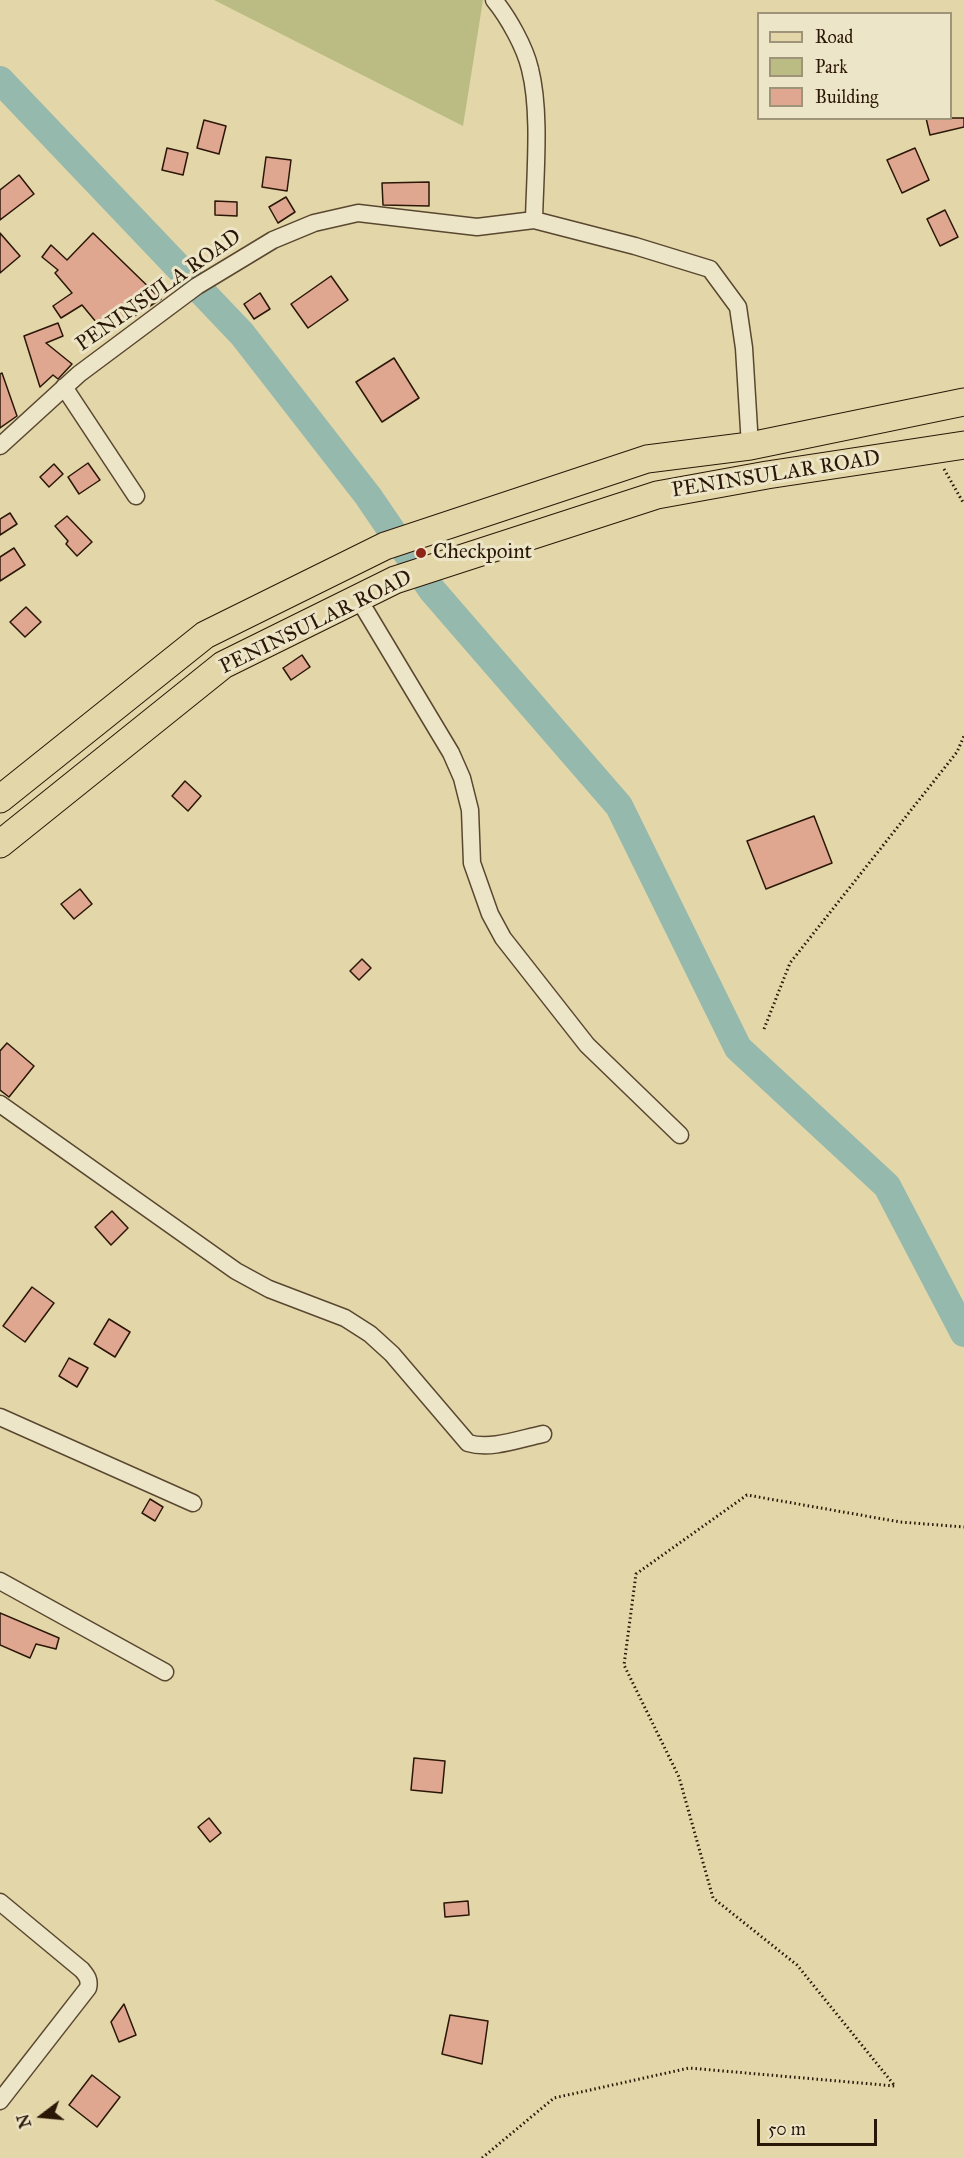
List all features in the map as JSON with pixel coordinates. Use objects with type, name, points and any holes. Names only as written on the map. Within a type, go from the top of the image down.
[{"type":"main road","name":"PENINSULAR ROAD","points":[[0,799],[205,635],[385,546],[647,459],[750,446],[964,402]]},
{"type":"main road","name":"PENINSULAR ROAD","points":[[0,844],[224,664],[395,580],[657,495],[767,475],[964,445]]},
{"type":"street","points":[[494,0],[508,17],[530,68],[536,119],[534,220]]},
{"type":"street","name":"PENINSULA ROAD","points":[[0,446],[79,374],[197,286],[273,240],[314,223],[358,213],[477,227],[534,220],[635,246],[710,269],[738,307],[744,348],[750,446]]},
{"type":"street","points":[[64,387],[136,495]]},
{"type":"street","points":[[358,597],[451,753],[470,810],[472,863],[490,914],[503,938],[587,1045],[680,1135]]},
{"type":"street","points":[[0,1104],[236,1271],[269,1289],[345,1318],[370,1334],[392,1354],[468,1443],[477,1446],[488,1445],[543,1434]]},
{"type":"street","points":[[0,1417],[193,1503]]},
{"type":"street","points":[[0,1581],[165,1672]]},
{"type":"street","points":[[0,1902],[82,1970],[90,1983],[0,2101]]},
{"type":"path","points":[[933,450],[964,504]]},
{"type":"path","points":[[764,1029],[790,963],[957,752],[964,736]]},
{"type":"path","points":[[482,2158],[554,2098],[689,2068],[895,2086],[797,1965],[713,1898],[679,1777],[624,1665],[636,1574],[747,1495],[900,1522],[964,1527]]},
{"type":"green space","points":[[214,0],[483,0],[463,126]]},
{"type":"building","points":[[964,118],[964,127],[930,135],[926,120]]},
{"type":"building","points":[[204,120],[226,126],[219,154],[197,148]]},
{"type":"building","points":[[167,148],[188,153],[183,175],[162,170]]},
{"type":"building","points":[[915,148],[929,180],[902,193],[887,160]]},
{"type":"building","points":[[266,157],[291,160],[287,191],[262,187]]},
{"type":"building","points":[[19,175],[34,194],[0,220],[0,190]]},
{"type":"building","points":[[429,182],[429,206],[383,205],[382,183]]},
{"type":"building","points":[[286,197],[295,212],[278,223],[269,207]]},
{"type":"building","points":[[215,201],[237,202],[237,216],[215,215]]},
{"type":"building","points":[[945,210],[958,237],[940,246],[927,219]]},
{"type":"building","points":[[0,233],[20,256],[0,273]]},
{"type":"building","points":[[93,233],[161,299],[106,334],[82,305],[61,318],[53,306],[72,293],[55,273],[58,270],[42,257],[51,245],[67,260]]},
{"type":"building","points":[[331,276],[348,300],[308,328],[291,304]]},
{"type":"building","points":[[260,293],[270,309],[254,319],[244,304]]},
{"type":"building","points":[[58,323],[63,336],[46,343],[72,364],[58,379],[53,375],[40,387],[24,336]]},
{"type":"building","points":[[394,358],[419,398],[382,422],[356,382]]},
{"type":"building","points":[[2,373],[17,416],[0,428],[0,374]]},
{"type":"building","points":[[88,463],[100,480],[79,494],[68,477]]},
{"type":"building","points":[[54,464],[63,474],[49,487],[40,477]]},
{"type":"building","points":[[10,513],[17,524],[0,535],[0,519]]},
{"type":"building","points":[[67,516],[92,542],[77,556],[55,526]]},
{"type":"building","points":[[14,548],[25,565],[0,581],[0,557]]},
{"type":"building","points":[[26,607],[41,622],[25,637],[10,622]]},
{"type":"building","points":[[302,655],[310,667],[291,680],[283,668]]},
{"type":"building","points":[[185,781],[201,796],[188,811],[172,796]]},
{"type":"building","points":[[814,816],[832,863],[766,889],[747,841]]},
{"type":"building","points":[[80,889],[92,904],[74,919],[61,904]]},
{"type":"building","points":[[362,959],[371,968],[359,980],[350,971]]},
{"type":"building","points":[[7,1043],[34,1066],[9,1097],[0,1090],[0,1051]]},
{"type":"building","points":[[112,1211],[128,1228],[111,1245],[95,1227]]},
{"type":"building","points":[[32,1287],[54,1303],[25,1342],[3,1326]]},
{"type":"building","points":[[109,1319],[130,1332],[115,1357],[94,1344]]},
{"type":"building","points":[[69,1358],[88,1368],[77,1387],[59,1376]]},
{"type":"building","points":[[150,1499],[163,1507],[155,1521],[142,1513]]},
{"type":"building","points":[[0,1613],[59,1638],[56,1649],[36,1644],[30,1658],[0,1645]]},
{"type":"building","points":[[414,1758],[445,1761],[442,1793],[411,1790]]},
{"type":"building","points":[[209,1818],[221,1833],[210,1842],[198,1827]]},
{"type":"building","points":[[468,1901],[469,1915],[445,1917],[444,1903]]},
{"type":"building","points":[[124,2004],[136,2035],[119,2042],[111,2022]]},
{"type":"building","points":[[450,2015],[488,2021],[482,2064],[442,2054]]},
{"type":"building","points":[[92,2075],[120,2097],[97,2127],[69,2105]]},
{"type":"waterway","points":[[0,80],[242,334],[368,496],[432,590],[619,806],[738,1048],[887,1186],[964,1333]]},
{"type":"place","name":"Checkpoint","points":[[421,553]]}]
